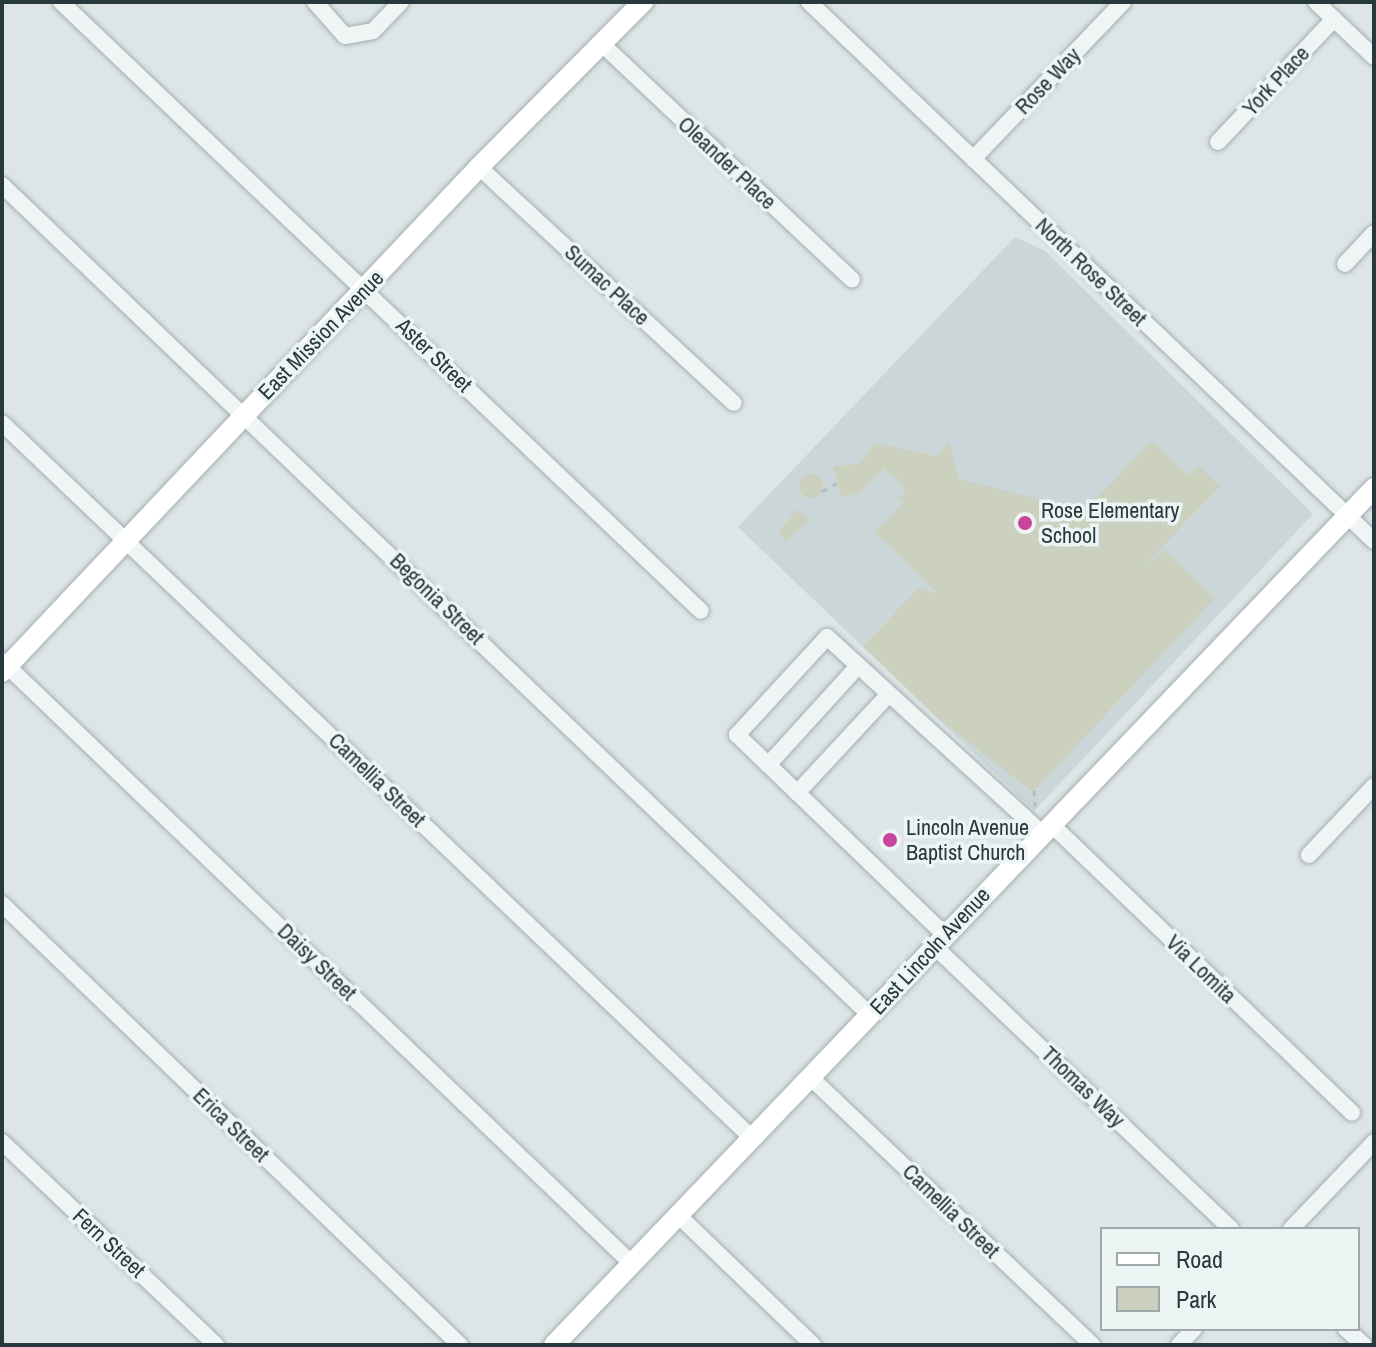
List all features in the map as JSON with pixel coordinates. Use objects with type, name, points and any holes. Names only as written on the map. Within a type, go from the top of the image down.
[{"type":"main road","name":"East Mission Avenue","points":[[4,667],[479,167],[643,2]]},
{"type":"main road","name":"East Lincoln Avenue","points":[[554,1345],[870,1015],[1043,822],[1374,488]]},
{"type":"street","name":"Aster Street","points":[[61,2],[701,611]]},
{"type":"street","points":[[315,2],[345,36],[373,31],[401,2]]},
{"type":"street","name":"North Rose Street","points":[[809,2],[1374,541]]},
{"type":"street","name":"Rose Way","points":[[973,159],[1123,2]]},
{"type":"street","points":[[1316,2],[1374,57]]},
{"type":"street","name":"York Place","points":[[1218,142],[1334,19]]},
{"type":"street","name":"Oleander Place","points":[[603,45],[852,280]]},
{"type":"street","name":"Sumac Place","points":[[479,167],[734,403]]},
{"type":"street","name":"Begonia Street","points":[[2,185],[245,414],[870,1015]]},
{"type":"street","points":[[1345,264],[1374,233]]},
{"type":"street","name":"Camellia Street","points":[[2,423],[752,1138]]},
{"type":"street","name":"Via Lomita","points":[[768,765],[737,735],[827,637],[889,694],[1043,822],[1352,1113]]},
{"type":"street","points":[[768,765],[858,666]]},
{"type":"street","name":"Daisy Street","points":[[4,667],[631,1263]]},
{"type":"street","points":[[797,793],[889,694]]},
{"type":"street","name":"Thomas Way","points":[[768,765],[1229,1227]]},
{"type":"street","points":[[1309,855],[1374,786]]},
{"type":"street","name":"Erica Street","points":[[2,904],[460,1345]]},
{"type":"street","name":"Camellia Street","points":[[810,1077],[1092,1345]]},
{"type":"street","name":"Fern Street","points":[[2,1142],[216,1345]]},
{"type":"street","points":[[1293,1227],[1374,1142]]},
{"type":"street","points":[[678,1215],[813,1345]]},
{"type":"street","points":[[1348,1331],[1364,1345]]},
{"type":"path","points":[[822,491],[837,483]]},
{"type":"path","points":[[1034,790],[1043,822]]},
{"type":"shaded area","name":"Rose Elementary School","points":[[1015,237],[1045,251],[1313,514],[1034,811],[738,527]]},
{"type":"green space","points":[[1152,441],[1189,476],[1199,466],[1220,486],[1142,568],[1164,550],[1215,598],[1033,792],[935,716],[863,646],[919,588],[937,593],[875,532],[904,502],[899,498],[906,490],[901,483],[884,468],[860,493],[841,497],[833,466],[859,464],[875,443],[936,456],[949,443],[959,479],[1084,511]]},
{"type":"green space","points":[[811,474],[820,477],[823,486],[820,495],[811,498],[802,495],[799,486],[802,477]]},
{"type":"green space","points":[[798,509],[810,520],[785,542],[779,531]]},
{"type":"place","name":"Rose Elementary School","points":[[1025,523]]},
{"type":"place","name":"Lincoln Avenue Baptist Church","points":[[890,840]]}]
